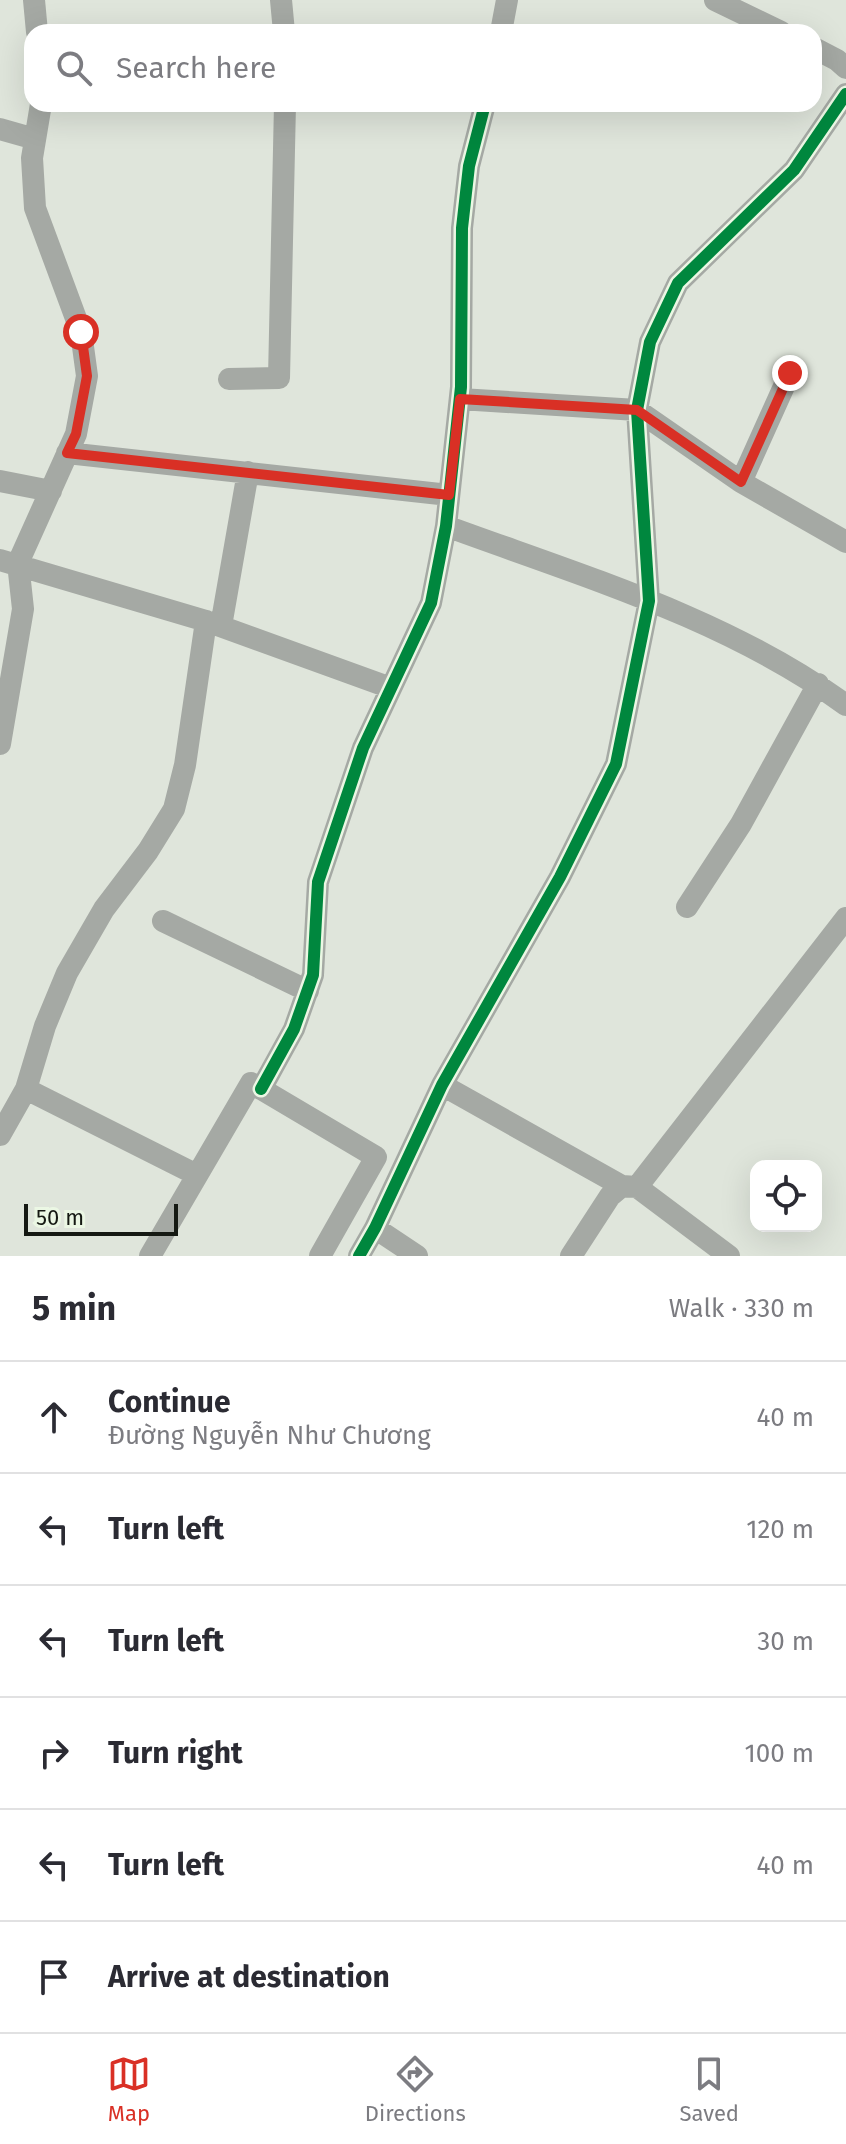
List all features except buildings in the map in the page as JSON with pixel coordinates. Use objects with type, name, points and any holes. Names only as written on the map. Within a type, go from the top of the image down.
[{"type":"street","points":[[34,0],[36,24]]},
{"type":"street","points":[[281,0],[283,24]]},
{"type":"street","points":[[502,24],[507,0]]},
{"type":"street","points":[[715,0],[764,24]]},
{"type":"street","points":[[822,52],[846,68]]},
{"type":"street","points":[[359,1256],[442,1085],[560,877],[616,764],[649,601],[637,410],[650,342],[678,283],[794,170],[846,94]]},
{"type":"street","points":[[0,744],[23,609],[9,562],[51,491],[76,434],[87,376],[81,332],[35,208],[32,158],[40,112]]},
{"type":"street","points":[[229,379],[279,378],[285,112]]},
{"type":"street","points":[[261,1089],[294,1029],[313,975],[318,882],[363,748],[431,603],[446,526],[460,399],[462,228],[469,166],[483,112]]},
{"type":"street","points":[[0,129],[35,139]]},
{"type":"street","points":[[741,482],[790,373]]},
{"type":"street","points":[[460,399],[637,410],[741,482],[846,542]]},
{"type":"street","points":[[67,453],[449,495]]},
{"type":"street","points":[[0,1135],[26,1089],[45,1026],[67,973],[104,909],[148,851],[174,809],[248,472]]},
{"type":"street","points":[[0,481],[51,491]]},
{"type":"street","points":[[446,526],[649,601],[753,647],[818,684],[846,705]]},
{"type":"street","points":[[9,562],[213,623],[391,688]]},
{"type":"street","points":[[687,907],[741,824],[818,684]]},
{"type":"street","points":[[571,1256],[610,1196],[630,1186],[846,918]]},
{"type":"street","points":[[163,921],[308,991]]},
{"type":"street","points":[[150,1256],[251,1083],[376,1157],[320,1256]]},
{"type":"street","points":[[442,1085],[630,1186],[729,1256]]},
{"type":"street","points":[[26,1089],[197,1175]]},
{"type":"street","points":[[375,1228],[417,1256]]},
{"type":"cycle path","points":[[359,1256],[442,1085],[560,877],[616,764],[649,601],[637,410],[650,342],[678,283],[794,170],[846,94]]},
{"type":"cycle path","points":[[261,1089],[294,1029],[313,975],[318,882],[363,748],[431,603],[446,526],[461,387],[462,228],[469,166],[483,112]]},
{"type":"route","points":[[81,332],[87,376],[76,434],[67,453],[449,495],[460,399],[637,410],[741,482],[790,373]]}]
